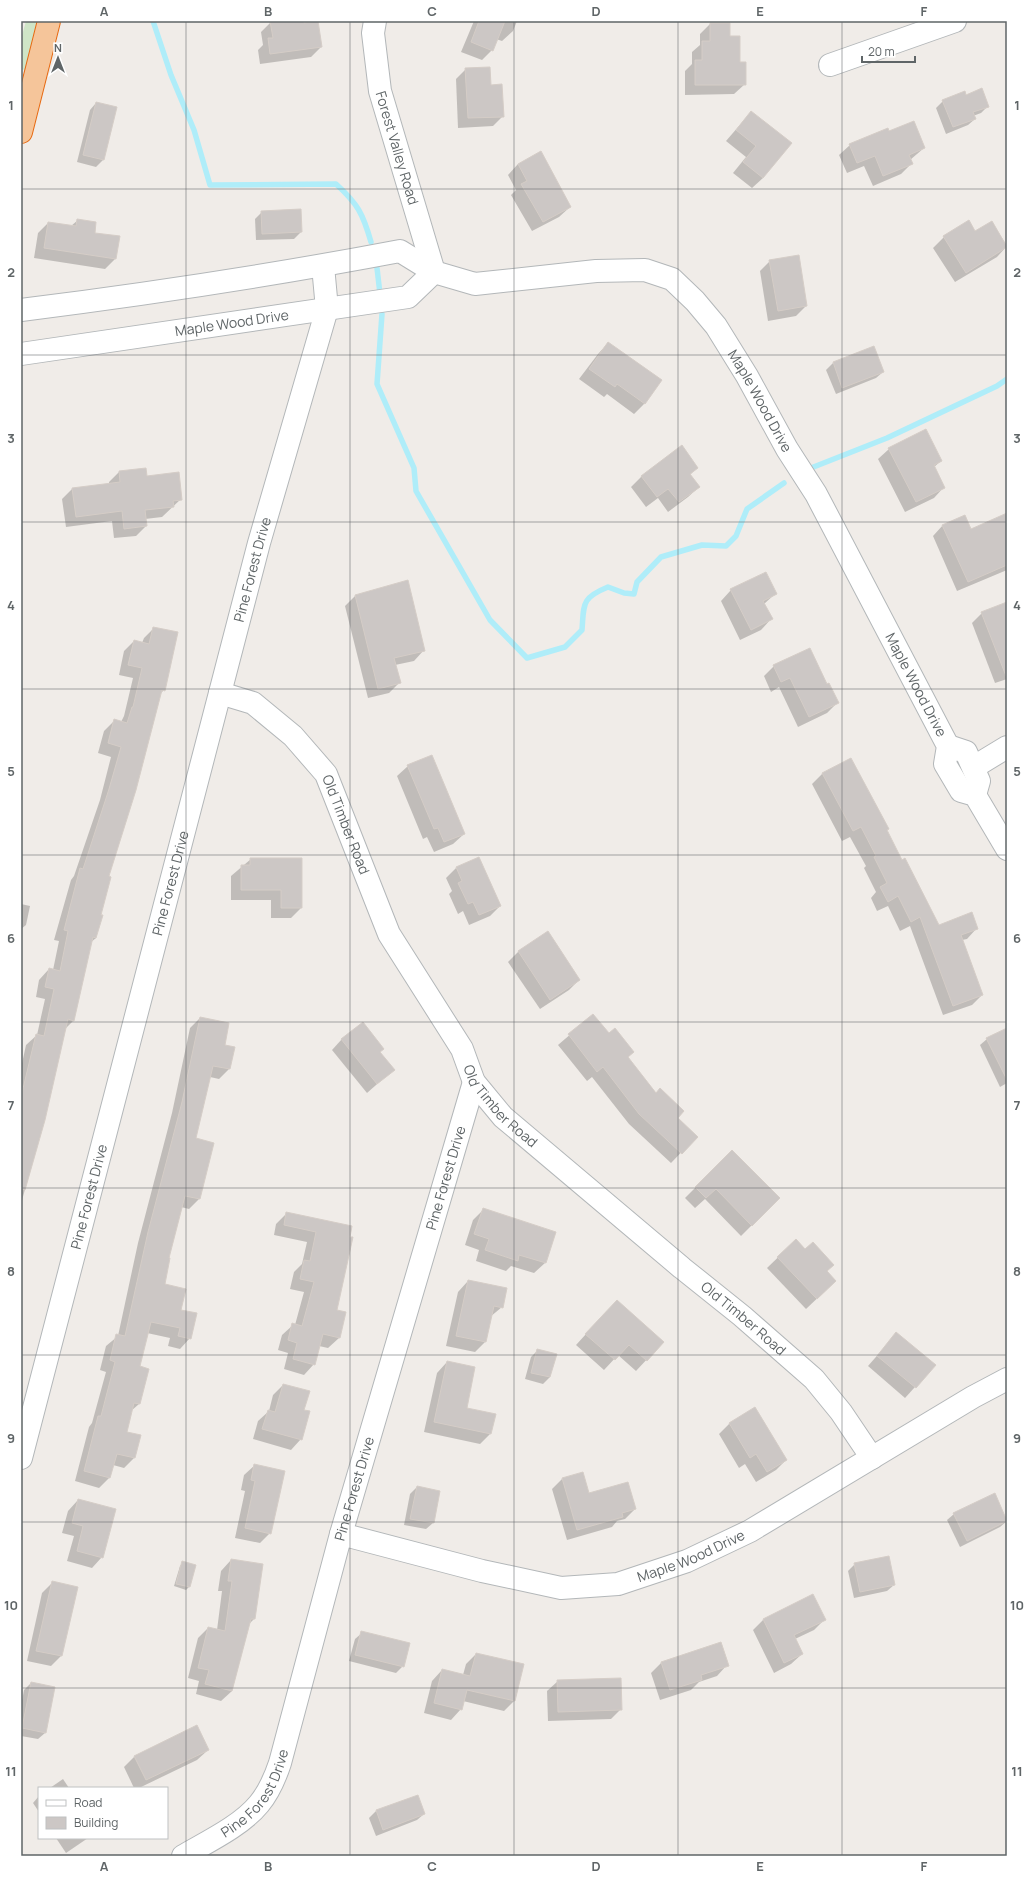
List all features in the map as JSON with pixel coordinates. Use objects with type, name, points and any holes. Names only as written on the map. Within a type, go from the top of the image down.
[{"type":"highway","points":[[21,132],[49,21]]},
{"type":"street","name":"Forest Valley Road","points":[[375,21],[373,33],[380,91],[434,272]]},
{"type":"street","points":[[830,65],[955,21]]},
{"type":"street","name":"Maple Wood Drive","points":[[21,310],[232,281],[323,266],[400,251],[434,272],[475,284],[573,273],[644,270],[672,279],[696,302],[716,326],[747,376],[787,449],[816,494],[948,746],[945,764],[953,779],[960,791],[975,795],[979,780],[966,752],[948,746]]},
{"type":"street","points":[[323,266],[327,309]]},
{"type":"street","name":"Maple Wood Drive","points":[[21,354],[408,297],[434,272]]},
{"type":"street","name":"Pine Forest Drive","points":[[21,1458],[27,1412],[259,543],[327,309]]},
{"type":"street","name":"Old Timber Road","points":[[220,693],[253,703],[293,736],[326,774],[389,934],[462,1050],[474,1082],[503,1117],[676,1264],[742,1316],[814,1379],[841,1412],[872,1458]]},
{"type":"street","points":[[974,767],[1007,747]]},
{"type":"street","points":[[975,795],[1007,849]]},
{"type":"street","name":"Pine Forest Drive","points":[[183,1856],[235,1824],[259,1804],[272,1784],[280,1763],[341,1534],[474,1082]]},
{"type":"street","name":"Maple Wood Drive","points":[[341,1534],[482,1571],[561,1588],[618,1584],[687,1561],[750,1531],[1007,1379]]},
{"type":"green space","points":[[26,21],[38,21],[25,70],[21,69],[21,39]]},
{"type":"building","points":[[270,21],[303,21],[304,23],[318,21],[322,47],[270,54],[268,38],[273,38]]},
{"type":"building","points":[[479,21],[505,21],[493,51],[471,42]]},
{"type":"building","points":[[710,23],[730,23],[730,36],[740,36],[740,62],[746,62],[746,85],[695,85],[695,60],[702,60],[702,41],[710,41]]},
{"type":"building","points":[[490,67],[491,85],[502,84],[504,117],[468,118],[465,68]]},
{"type":"building","points":[[982,88],[989,107],[973,112],[976,119],[953,127],[942,100],[965,91],[966,95]]},
{"type":"building","points":[[96,102],[117,107],[104,160],[83,155]]},
{"type":"building","points":[[751,111],[792,143],[763,178],[743,162],[756,146],[736,130]]},
{"type":"building","points":[[914,121],[925,148],[909,155],[913,164],[883,176],[875,156],[857,163],[849,144],[888,128],[889,131]]},
{"type":"building","points":[[541,151],[571,207],[543,222],[521,184],[527,181],[518,164]]},
{"type":"building","points":[[301,209],[302,232],[262,234],[261,211]]},
{"type":"building","points":[[77,219],[96,222],[95,233],[120,236],[116,259],[44,248],[48,222],[76,226]]},
{"type":"building","points":[[969,220],[975,231],[992,221],[1007,247],[966,273],[943,236]]},
{"type":"building","points":[[799,255],[807,306],[778,311],[769,260]]},
{"type":"building","points":[[608,342],[662,380],[645,404],[617,384],[615,387],[589,369]]},
{"type":"building","points":[[874,346],[884,372],[842,388],[833,362]]},
{"type":"building","points":[[926,429],[942,461],[934,465],[945,488],[916,502],[888,448]]},
{"type":"building","points":[[682,445],[698,468],[690,474],[700,487],[679,502],[668,489],[657,497],[641,476]]},
{"type":"building","points":[[146,468],[147,476],[179,472],[182,500],[173,501],[174,507],[145,510],[147,526],[124,529],[122,511],[76,517],[72,488],[120,482],[119,471]]},
{"type":"building","points":[[1007,513],[1007,565],[968,582],[942,525],[965,515],[971,529]]},
{"type":"building","points":[[766,572],[777,594],[763,601],[773,619],[751,630],[730,589]]},
{"type":"building","points":[[408,580],[425,651],[394,658],[401,683],[378,689],[355,595]]},
{"type":"building","points":[[1007,602],[1007,675],[1006,676],[981,612]]},
{"type":"building","points":[[153,627],[178,632],[165,691],[162,690],[136,790],[109,876],[111,877],[101,915],[103,915],[96,938],[93,937],[74,1021],[68,1019],[45,1120],[25,1190],[21,1189],[21,1097],[36,1034],[44,1036],[54,989],[45,987],[49,968],[60,971],[68,931],[64,930],[80,868],[83,869],[121,747],[108,743],[114,719],[127,723],[133,707],[142,668],[128,665],[134,640],[149,644]]},
{"type":"building","points":[[810,648],[827,684],[829,683],[839,703],[809,717],[790,678],[781,682],[773,665]]},
{"type":"building","points":[[432,755],[465,834],[444,842],[438,828],[434,829],[407,765]]},
{"type":"building","points":[[851,758],[889,829],[887,830],[902,860],[905,858],[939,925],[972,912],[978,929],[961,935],[983,995],[953,1006],[920,917],[911,922],[898,896],[888,902],[880,887],[887,883],[874,857],[876,856],[861,827],[853,831],[822,773]]},
{"type":"building","points":[[479,857],[501,906],[479,915],[473,902],[468,904],[458,883],[462,881],[456,867]]},
{"type":"building","points":[[250,858],[302,858],[302,908],[281,908],[281,890],[241,890],[241,865],[250,865]]},
{"type":"building","points":[[548,931],[580,980],[550,1000],[518,951]]},
{"type":"building","points":[[593,1014],[609,1033],[615,1028],[634,1052],[628,1057],[656,1093],[660,1088],[684,1111],[678,1118],[698,1137],[682,1154],[639,1114],[603,1067],[597,1072],[568,1034]]},
{"type":"building","points":[[200,1017],[229,1023],[225,1045],[235,1047],[230,1069],[213,1066],[196,1138],[214,1143],[200,1199],[185,1196],[169,1258],[165,1284],[186,1289],[181,1310],[197,1313],[191,1339],[178,1336],[180,1328],[151,1322],[140,1366],[149,1369],[140,1404],[134,1403],[127,1432],[141,1435],[135,1458],[117,1454],[110,1478],[84,1471],[98,1416],[101,1416],[115,1362],[110,1360],[116,1334],[125,1336],[148,1232],[182,1102]]},
{"type":"building","points":[[363,1022],[384,1049],[380,1052],[395,1070],[377,1084],[341,1039]]},
{"type":"building","points":[[1007,1028],[1007,1080],[986,1038]]},
{"type":"building","points":[[732,1150],[780,1198],[752,1226],[716,1189],[706,1198],[695,1187]]},
{"type":"building","points":[[483,1208],[556,1232],[546,1263],[519,1255],[518,1261],[485,1250],[489,1239],[474,1234]]},
{"type":"building","points":[[286,1212],[352,1226],[350,1237],[353,1237],[337,1310],[346,1312],[340,1338],[323,1334],[315,1365],[293,1359],[297,1343],[288,1340],[292,1323],[302,1326],[314,1282],[300,1279],[304,1260],[310,1261],[316,1232],[284,1225]]},
{"type":"building","points":[[796,1239],[805,1249],[813,1242],[834,1265],[827,1271],[836,1281],[817,1299],[777,1257]]},
{"type":"building","points":[[468,1280],[507,1288],[503,1308],[494,1306],[486,1342],[456,1336]]},
{"type":"building","points":[[617,1300],[664,1342],[647,1361],[629,1345],[615,1360],[585,1334]]},
{"type":"building","points":[[896,1332],[936,1365],[916,1388],[877,1356]]},
{"type":"building","points":[[537,1349],[557,1354],[550,1377],[531,1373]]},
{"type":"building","points":[[447,1361],[475,1367],[467,1408],[496,1414],[491,1434],[434,1422]]},
{"type":"building","points":[[283,1384],[310,1391],[304,1410],[310,1411],[302,1440],[262,1429],[268,1410],[275,1412]]},
{"type":"building","points":[[755,1407],[787,1460],[767,1472],[756,1454],[750,1458],[729,1423]]},
{"type":"building","points":[[254,1464],[285,1471],[271,1534],[245,1528],[255,1481],[251,1480]]},
{"type":"building","points":[[583,1472],[589,1493],[628,1482],[636,1509],[622,1513],[623,1517],[577,1530],[562,1478]]},
{"type":"building","points":[[417,1486],[440,1491],[434,1523],[410,1519]]},
{"type":"building","points":[[995,1493],[1007,1521],[967,1541],[953,1513]]},
{"type":"building","points":[[78,1499],[116,1509],[103,1558],[77,1551],[83,1526],[72,1523]]},
{"type":"building","points":[[889,1556],[895,1585],[860,1592],[854,1563]]},
{"type":"building","points":[[231,1559],[263,1564],[255,1619],[251,1619],[232,1691],[205,1684],[209,1670],[198,1668],[208,1627],[225,1631],[232,1581],[228,1581]]},
{"type":"building","points":[[182,1561],[196,1565],[190,1587],[176,1584]]},
{"type":"building","points":[[52,1581],[78,1587],[62,1656],[36,1651]]},
{"type":"building","points":[[813,1594],[826,1620],[794,1635],[803,1654],[784,1663],[763,1619]]},
{"type":"building","points":[[361,1631],[410,1643],[404,1667],[355,1655]]},
{"type":"building","points":[[721,1642],[729,1666],[701,1675],[702,1680],[670,1690],[661,1662]]},
{"type":"building","points":[[476,1653],[524,1664],[515,1701],[467,1690],[462,1710],[434,1703],[442,1669],[470,1676]]},
{"type":"building","points":[[621,1678],[622,1710],[558,1712],[557,1680]]},
{"type":"building","points":[[31,1682],[55,1687],[46,1733],[22,1728]]},
{"type":"building","points":[[197,1725],[209,1750],[146,1780],[134,1756]]},
{"type":"building","points":[[418,1795],[425,1814],[383,1830],[376,1810]]},
{"type":"waterway","points":[[153,21],[171,75],[194,130],[210,185],[336,184],[350,198],[359,210],[371,242]]},
{"type":"waterway","points":[[377,268],[380,294]]},
{"type":"waterway","points":[[382,314],[377,384],[414,468],[416,491],[490,620],[527,658],[565,647],[582,630],[583,614],[586,603],[588,599],[599,591],[608,587],[624,593],[634,594],[637,582],[661,557],[702,545],[726,546],[736,536],[747,509],[784,483]]},
{"type":"waterway","points":[[811,468],[887,438],[997,386],[1007,379]]}]
